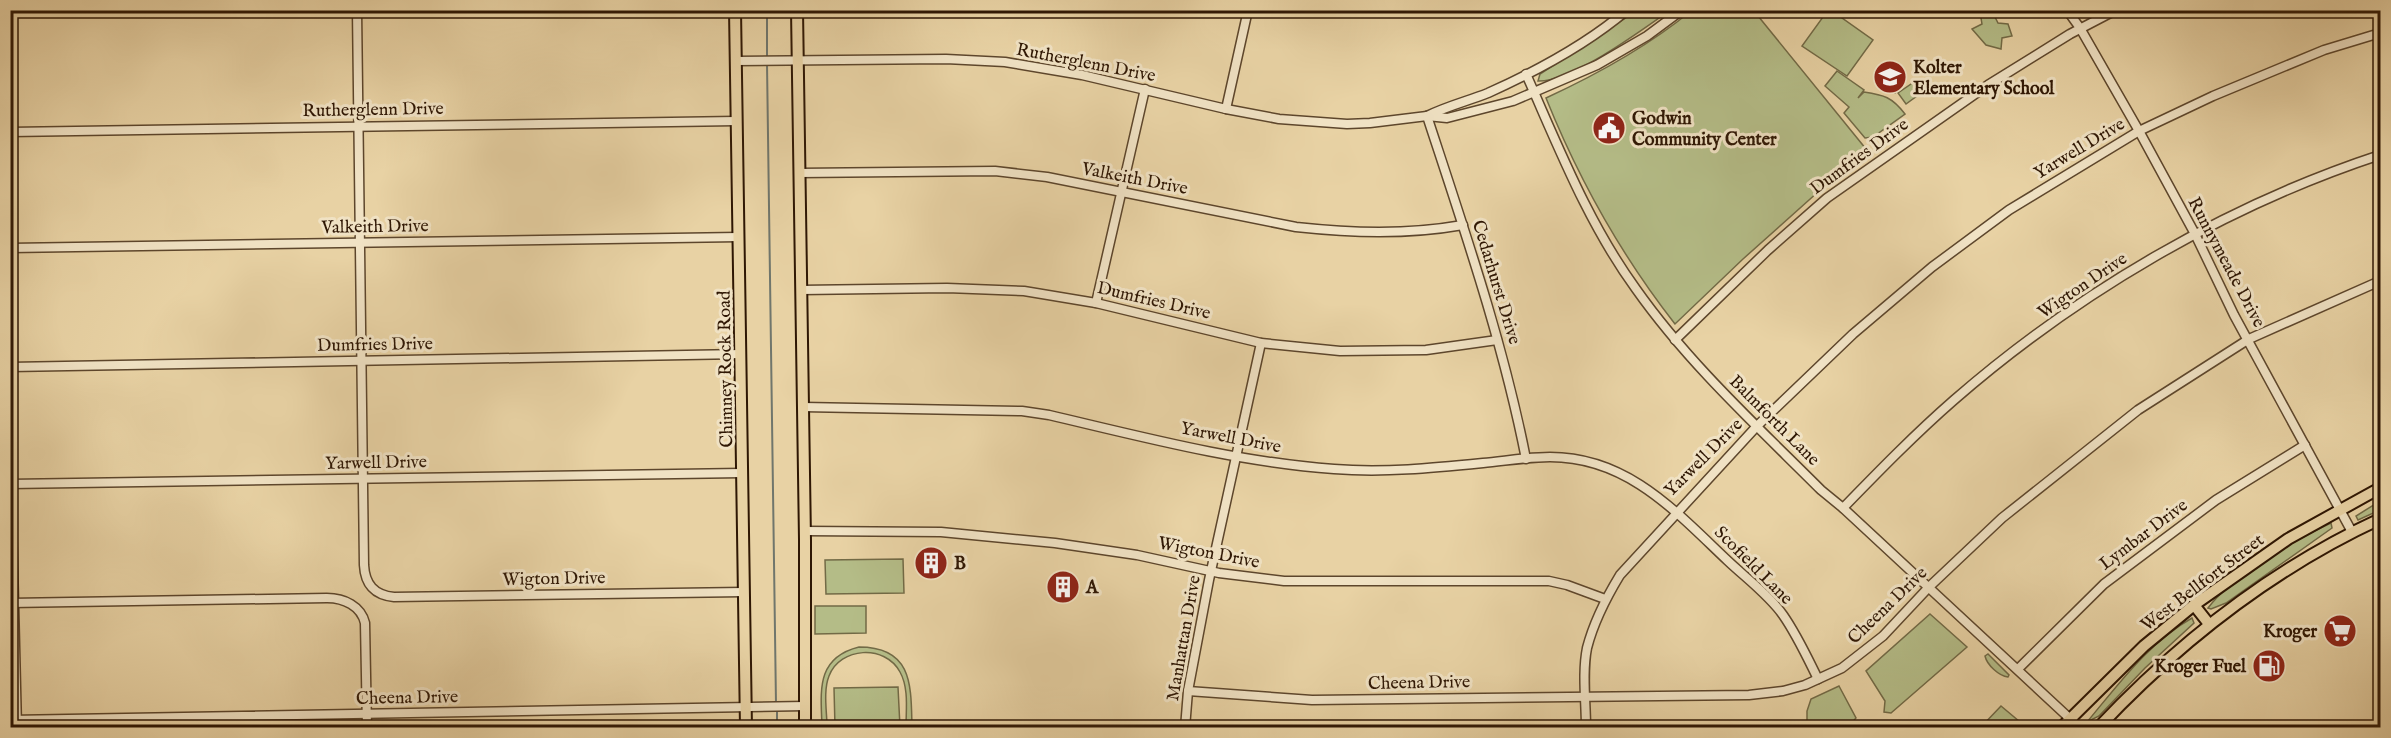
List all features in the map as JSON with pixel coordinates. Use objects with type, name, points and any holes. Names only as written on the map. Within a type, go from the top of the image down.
[{"type":"main road","name":"Chimney Rock Road","points":[[735,10],[746,728]]},
{"type":"main road","points":[[797,10],[805,531],[805,728]]},
{"type":"main road","name":"West Bellfort Street","points":[[2061,728],[2144,646],[2194,605],[2288,539],[2380,488]]},
{"type":"main road","name":"West Bellfort Street","points":[[2098,728],[2129,694],[2209,624],[2252,591],[2294,564],[2380,519]]},
{"type":"main road","points":[[2194,605],[2209,624]]},
{"type":"street","points":[[10,11],[67,10]]},
{"type":"street","points":[[357,10],[363,478]]},
{"type":"street","points":[[1226,109],[1248,10]]},
{"type":"street","name":"Rutherglenn Drive","points":[[1427,116],[1487,93],[1564,55],[1609,26],[1627,10]]},
{"type":"street","name":"Rutherglenn Drive","points":[[736,61],[977,60],[1042,67],[1226,109],[1279,118],[1347,124],[1427,116],[1447,118],[1482,111],[1534,93],[1597,65],[1647,36],[1682,10]]},
{"type":"street","name":"Runnymeade Drive","points":[[2067,10],[2080,28],[2139,131],[2195,234],[2234,315],[2352,532]]},
{"type":"street","name":"Dumfries Drive","points":[[1675,340],[1768,250],[1827,198],[1988,85],[2080,28],[2116,10]]},
{"type":"street","name":"Yarwell Drive","points":[[803,407],[1022,411],[1049,415],[1236,458],[1370,471],[1562,458],[1598,464],[1621,473],[1649,489],[1677,513],[1757,426],[1853,334],[1932,267],[2009,210],[2139,131],[2213,96],[2324,50],[2380,33]]},
{"type":"street","name":"Balmforth Lane","points":[[1526,74],[1565,166],[1590,216],[1635,288],[1675,340],[1821,490],[2080,728]]},
{"type":"street","points":[[1096,303],[1145,89]]},
{"type":"street","name":"Cedarhurst Drive","points":[[1427,116],[1497,340],[1516,409],[1526,459]]},
{"type":"street","name":"Rutherglenn Drive","points":[[10,132],[736,121]]},
{"type":"street","name":"Wigton Drive","points":[[1843,508],[1922,428],[2000,363],[2084,301],[2195,234],[2322,176],[2380,155]]},
{"type":"street","name":"Valkeith Drive","points":[[799,173],[994,171],[1047,177],[1296,227],[1337,232],[1401,233],[1462,225]]},
{"type":"street","name":"Valkeith Drive","points":[[10,248],[740,237]]},
{"type":"street","name":"Cheena Drive","points":[[1188,691],[1312,700],[1749,695],[1783,691],[1805,685],[1856,659],[2002,518],[2138,410],[2249,339],[2380,281]]},
{"type":"street","name":"Dumfries Drive","points":[[801,290],[993,289],[1049,294],[1096,303],[1261,343],[1340,351],[1392,352],[1460,347],[1497,340]]},
{"type":"street","name":"Manhattan Drive","points":[[1185,728],[1188,691],[1211,572],[1261,343]]},
{"type":"street","name":"Dumfries Drive","points":[[10,367],[741,354]]},
{"type":"street","points":[[10,438],[15,723]]},
{"type":"street","name":"Lymbar Drive","points":[[2018,669],[2104,584],[2216,500],[2305,445]]},
{"type":"street","name":"Yarwell Drive","points":[[11,484],[742,473]]},
{"type":"street","name":"Wigton Drive","points":[[363,478],[364,565],[368,584],[376,592],[394,597],[744,592]]},
{"type":"street","points":[[1586,728],[1587,649],[1605,599],[1636,555],[1677,513]]},
{"type":"street","name":"Scofield Lane","points":[[1677,513],[1782,613],[1818,678]]},
{"type":"street","name":"Wigton Drive","points":[[805,531],[941,532],[1044,541],[1137,555],[1211,572],[1257,579],[1321,583],[1541,580],[1567,585],[1605,599]]},
{"type":"street","points":[[12,603],[334,598],[355,606],[361,611],[365,623],[367,728]]},
{"type":"street","name":"Cheena Drive","points":[[15,723],[805,706]]},
{"type":"green space","points":[[1828,10],[1873,40],[1847,76],[1802,46]]},
{"type":"green space","points":[[1636,11],[1669,11],[1587,65],[1552,79],[1538,81],[1540,74]]},
{"type":"green space","points":[[1691,11],[1754,11],[1866,149],[1743,259],[1675,324],[1619,244],[1603,216],[1572,158],[1546,98],[1622,59]]},
{"type":"green space","points":[[1980,12],[1993,13],[1998,23],[2008,24],[2012,36],[2002,38],[2001,49],[1986,45],[1972,29],[1982,24]]},
{"type":"green space","points":[[1837,71],[1864,90],[1858,98],[1864,92],[1882,96],[1892,100],[1905,114],[1873,137],[1865,138],[1844,113],[1849,107],[1825,86]]},
{"type":"green space","points":[[1889,72],[1899,73],[1904,83],[1895,93],[1882,85],[1882,79]]},
{"type":"green space","points":[[1914,82],[1921,93],[1906,104],[1898,93]]},
{"type":"green space","points":[[2380,501],[2380,510],[2358,520],[2356,516]]},
{"type":"green space","points":[[2331,523],[2332,528],[2226,603],[2208,608],[2218,596],[2248,572],[2283,549]]},
{"type":"green space","points":[[903,559],[904,593],[826,594],[825,560]]},
{"type":"green space","points":[[815,606],[866,606],[866,633],[815,634]]},
{"type":"green space","points":[[1930,614],[1967,647],[1891,713],[1884,712],[1885,701],[1866,671]]},
{"type":"green space","points":[[2192,618],[2194,623],[2145,668],[2099,716],[2087,722],[2148,652],[2176,628]]},
{"type":"green space","points":[[859,647],[877,649],[890,654],[899,662],[909,684],[912,727],[906,727],[906,692],[900,672],[884,657],[874,653],[863,653],[843,659],[829,676],[826,695],[827,727],[822,727],[822,689],[828,668],[845,652]]},
{"type":"green space","points":[[1988,654],[2009,675],[2008,677],[2001,675],[1991,666],[1985,656]]},
{"type":"green space","points":[[1839,686],[1856,718],[1848,727],[1807,727],[1807,711],[1811,699]]},
{"type":"green space","points":[[898,687],[900,727],[835,727],[834,688]]},
{"type":"green space","points":[[2001,706],[2026,727],[1981,727]]},
{"type":"waterway","points":[[767,10],[767,59]]},
{"type":"waterway","points":[[767,64],[776,704]]},
{"type":"waterway","points":[[777,709],[777,728]]},
{"type":"place","name":"Kolter Elementary School","points":[[1890,77]]},
{"type":"place","name":"Godwin Community Center","points":[[1609,128]]},
{"type":"place","name":"B","points":[[931,563]]},
{"type":"place","name":"A","points":[[1063,587]]},
{"type":"place","name":"Kroger","points":[[2340,631]]},
{"type":"place","name":"Kroger Fuel","points":[[2269,666]]}]
